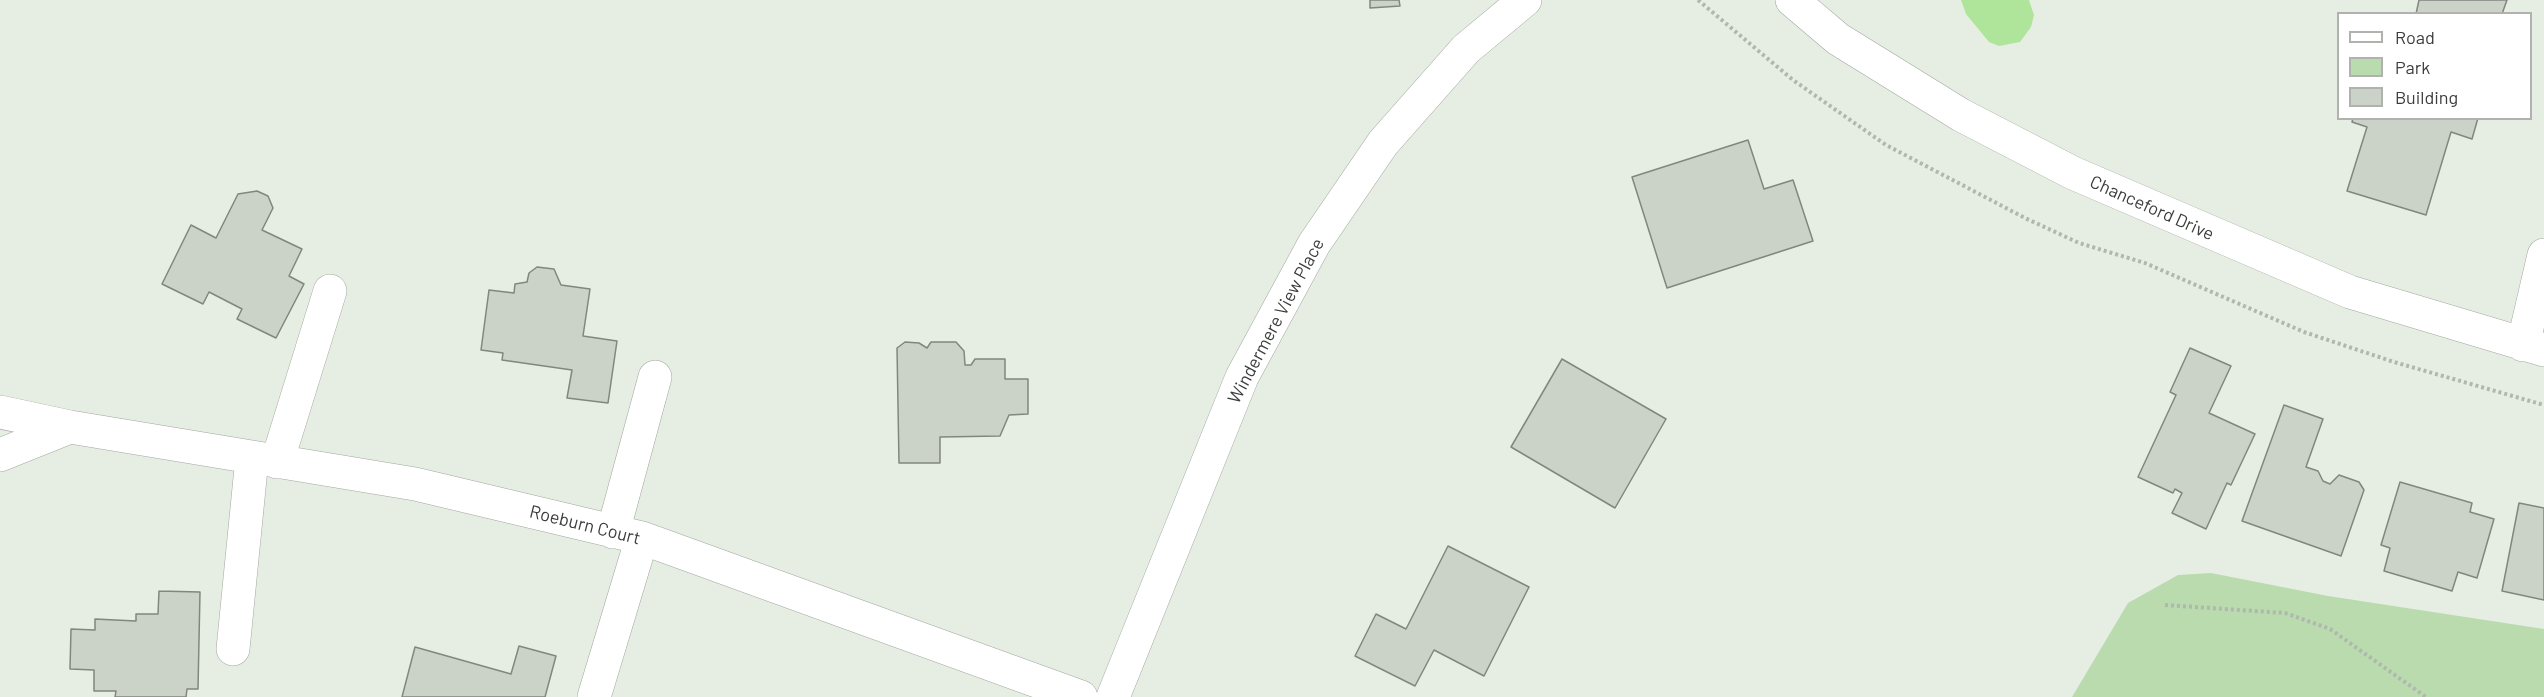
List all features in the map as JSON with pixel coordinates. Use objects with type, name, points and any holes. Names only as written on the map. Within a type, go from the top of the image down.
[{"type":"street","name":"Windermere View Place","points":[[1113,697],[1242,377],[1314,244],[1391,135],[1466,49],[1525,0]]},
{"type":"street","name":"Chanceford Drive","points":[[1792,0],[1838,39],[1961,115],[2073,173],[2350,292],[2533,348]]},
{"type":"street","points":[[2533,348],[2544,255]]},
{"type":"street","points":[[233,649],[265,460],[330,291]]},
{"type":"street","points":[[594,697],[628,535],[655,378]]},
{"type":"street","name":"Roeburn Court","points":[[0,412],[70,427],[415,484],[628,535],[1082,697]]},
{"type":"street","points":[[0,455],[70,427]]},
{"type":"path","points":[[1698,0],[1793,80],[1886,145],[2025,218],[2079,243],[2145,263],[2304,332],[2394,362],[2544,405]]},
{"type":"path","points":[[2165,605],[2285,613],[2330,629],[2426,697]]},
{"type":"green space","points":[[2211,573],[2328,596],[2544,629],[2544,697],[2072,697],[2128,603],[2178,575]]},
{"type":"shaded area","points":[[1961,0],[2029,0],[2034,15],[2031,27],[2020,42],[1999,46],[1989,42],[1966,14]]},
{"type":"building","points":[[1370,0],[1399,0],[1400,6],[1370,8]]},
{"type":"building","points":[[2419,0],[2507,0],[2503,12],[2416,12]]},
{"type":"building","points":[[2352,120],[2477,120],[2472,139],[2451,132],[2426,215],[2347,191],[2367,127],[2352,122]]},
{"type":"building","points":[[1748,140],[1764,189],[1793,180],[1813,241],[1667,288],[1632,177]]},
{"type":"building","points":[[257,191],[268,196],[273,208],[262,230],[302,249],[289,276],[304,284],[276,338],[237,319],[242,309],[209,292],[203,304],[162,284],[191,225],[216,238],[238,194]]},
{"type":"building","points":[[537,267],[554,269],[561,285],[590,289],[583,336],[617,341],[608,403],[567,398],[572,370],[502,360],[503,353],[481,350],[489,290],[514,293],[515,284],[527,282],[529,273]]},
{"type":"building","points":[[905,342],[919,343],[927,348],[931,342],[956,342],[964,351],[965,365],[971,365],[975,359],[1005,359],[1005,379],[1028,379],[1028,414],[1009,415],[1000,436],[940,437],[940,463],[899,463],[897,348]]},
{"type":"building","points":[[2190,348],[2231,366],[2209,413],[2255,434],[2231,485],[2227,483],[2206,529],[2172,513],[2182,493],[2175,489],[2173,493],[2138,477],[2176,395],[2170,392]]},
{"type":"building","points":[[1562,359],[1666,419],[1615,508],[1511,447]]},
{"type":"building","points":[[2284,405],[2323,419],[2306,467],[2318,471],[2323,481],[2330,484],[2339,475],[2359,482],[2364,490],[2341,556],[2242,521]]},
{"type":"building","points":[[2400,482],[2472,503],[2470,512],[2494,519],[2477,578],[2458,572],[2452,591],[2384,571],[2390,548],[2381,545]]},
{"type":"building","points":[[2519,503],[2544,508],[2544,600],[2502,591]]},
{"type":"building","points":[[1448,546],[1529,587],[1484,676],[1434,650],[1415,686],[1355,656],[1376,614],[1406,629]]},
{"type":"building","points":[[159,591],[200,592],[198,689],[187,689],[186,697],[115,697],[116,691],[94,691],[94,670],[70,669],[71,629],[95,630],[95,619],[136,621],[136,614],[158,614]]},
{"type":"building","points":[[519,646],[556,656],[545,697],[402,697],[415,647],[511,674]]}]
